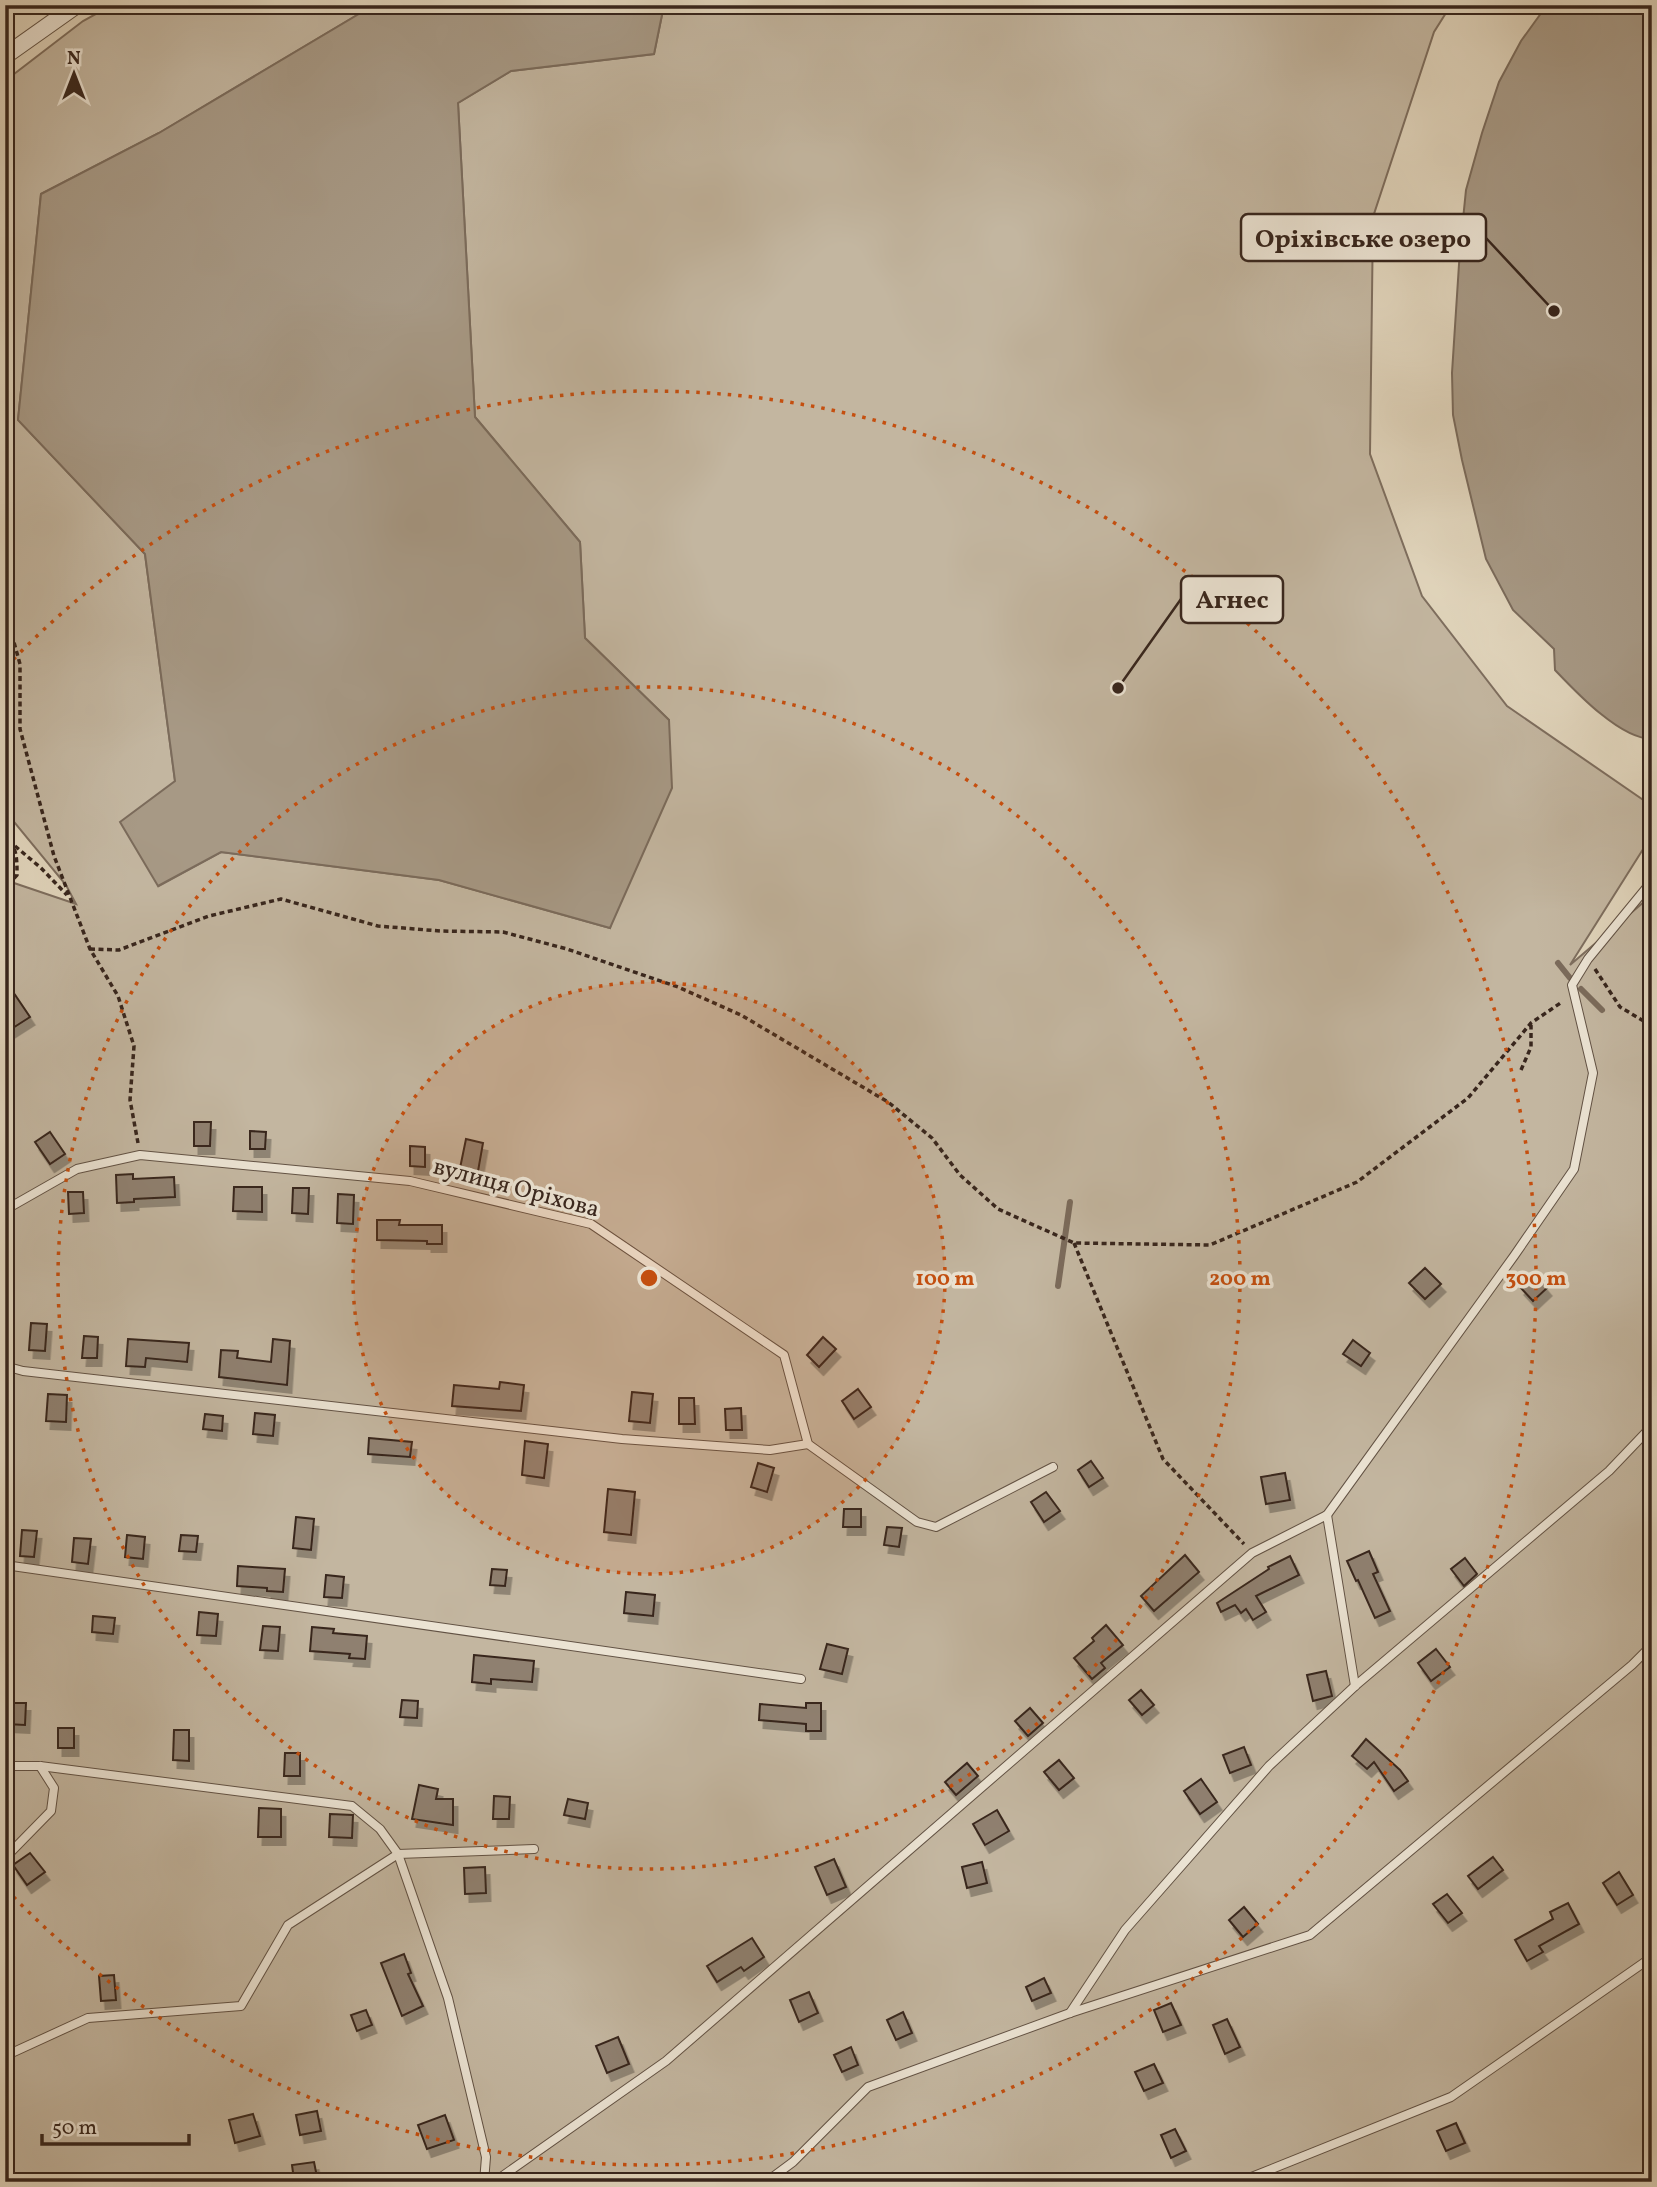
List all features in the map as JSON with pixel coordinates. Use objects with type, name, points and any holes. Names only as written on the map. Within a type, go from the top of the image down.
[{"type":"street","points":[[5,56],[77,5]]},
{"type":"lane","points":[[494,2182],[666,2061],[1252,1553],[1327,1515],[1574,1169],[1593,1073],[1572,985],[1588,959],[1652,881]]},
{"type":"lane","name":"вулиця Оріхова","points":[[5,1210],[77,1168],[140,1155],[410,1181],[591,1224],[784,1355],[808,1444]]},
{"type":"lane","points":[[5,1366],[23,1371],[622,1439],[770,1450],[808,1444],[917,1522],[936,1527],[1053,1467]]},
{"type":"lane","points":[[1070,2013],[1125,1930],[1269,1766],[1355,1686],[1609,1471],[1652,1426]]},
{"type":"lane","points":[[1327,1515],[1355,1686]]},
{"type":"lane","points":[[5,1565],[802,1679]]},
{"type":"lane","points":[[766,2182],[793,2162],[868,2087],[1070,2013],[1310,1935],[1632,1665],[1652,1645]]},
{"type":"lane","points":[[5,1766],[40,1766],[352,1806],[380,1829],[398,1854],[448,1998],[486,2157],[484,2182]]},
{"type":"lane","points":[[5,1858],[51,1811],[54,1788],[40,1766]]},
{"type":"lane","points":[[5,2056],[88,2018],[241,2006],[288,1925],[398,1854],[534,1849]]},
{"type":"lane","points":[[1239,2182],[1451,2097],[1652,1957]]},
{"type":"path","points":[[5,610],[20,664],[20,729],[54,856],[90,949],[118,996],[134,1046],[130,1100],[140,1155]]},
{"type":"path","points":[[5,835],[71,898]]},
{"type":"path","points":[[5,888],[17,875],[15,846]]},
{"type":"path","points":[[90,949],[119,950],[209,916],[281,899],[378,926],[503,932],[567,949],[677,987],[741,1015],[888,1101],[932,1138],[960,1175],[998,1209],[1074,1242],[1210,1245],[1357,1182],[1468,1098],[1531,1023],[1574,994]]},
{"type":"path","points":[[1588,959],[1620,1007],[1652,1026]]},
{"type":"path","points":[[1521,1070],[1531,1047],[1531,1023]]},
{"type":"path","points":[[1074,1242],[1163,1459],[1252,1553]]},
{"type":"shaded area","points":[[112,5],[374,5],[159,133],[41,194],[18,420],[145,554],[175,781],[159,886],[221,852],[439,880],[610,928],[669,720],[585,638],[580,542],[475,417],[458,103],[511,71],[654,54],[664,5],[1451,5],[1434,32],[1373,217],[1370,454],[1422,596],[1507,706],[1652,806],[1652,835],[1570,965],[1652,895],[1652,2182],[5,2182],[5,880],[76,904],[66,885],[5,811],[5,81],[83,21]]},
{"type":"shaded area","points":[[374,5],[664,5],[654,54],[511,71],[458,103],[475,417],[580,542],[585,638],[669,720],[672,788],[610,928],[439,880],[221,852],[158,886],[120,822],[175,781],[145,554],[18,420],[41,194],[159,133]]},
{"type":"shaded area","points":[[1547,5],[1652,5],[1652,739],[1626,731],[1586,702],[1555,670],[1554,649],[1513,610],[1486,559],[1453,415],[1452,373],[1466,190],[1499,82],[1521,41]]},
{"type":"building","points":[[5,980],[30,1017],[5,1033]]},
{"type":"building","points":[[194,1122],[211,1122],[210,1146],[194,1146]]},
{"type":"building","points":[[250,1131],[266,1132],[265,1149],[250,1149]]},
{"type":"building","points":[[50,1132],[65,1154],[50,1164],[35,1142]]},
{"type":"building","points":[[466,1139],[483,1143],[477,1177],[459,1173]]},
{"type":"building","points":[[410,1146],[425,1147],[425,1167],[410,1166]]},
{"type":"building","points":[[133,1174],[133,1179],[174,1177],[175,1197],[134,1199],[134,1202],[117,1203],[116,1175]]},
{"type":"building","points":[[234,1187],[262,1187],[262,1212],[233,1211]]},
{"type":"building","points":[[293,1188],[309,1188],[308,1214],[292,1213]]},
{"type":"building","points":[[68,1192],[83,1192],[84,1213],[69,1214]]},
{"type":"building","points":[[338,1194],[354,1195],[353,1224],[337,1223]]},
{"type":"building","points":[[377,1220],[400,1220],[399,1225],[442,1225],[442,1244],[377,1240]]},
{"type":"building","points":[[1425,1268],[1441,1284],[1425,1299],[1409,1283]]},
{"type":"building","points":[[1534,1273],[1547,1288],[1533,1301],[1520,1287]]},
{"type":"building","points":[[31,1323],[47,1324],[45,1351],[29,1350]]},
{"type":"building","points":[[84,1336],[98,1337],[97,1358],[82,1358]]},
{"type":"building","points":[[823,1337],[836,1349],[819,1367],[807,1355]]},
{"type":"building","points":[[128,1339],[189,1343],[187,1362],[146,1358],[145,1367],[126,1366]]},
{"type":"building","points":[[273,1339],[290,1341],[287,1385],[219,1377],[221,1350],[238,1351],[237,1358],[271,1362]]},
{"type":"building","points":[[1353,1340],[1370,1353],[1361,1366],[1343,1354]]},
{"type":"building","points":[[500,1382],[524,1385],[521,1411],[452,1406],[454,1385],[499,1389]]},
{"type":"building","points":[[858,1389],[871,1407],[854,1419],[842,1401]]},
{"type":"building","points":[[632,1392],[653,1394],[650,1423],[629,1421]]},
{"type":"building","points":[[48,1394],[67,1395],[66,1422],[46,1421]]},
{"type":"building","points":[[679,1398],[694,1398],[695,1424],[679,1424]]},
{"type":"building","points":[[741,1408],[742,1430],[726,1430],[725,1409]]},
{"type":"building","points":[[255,1413],[275,1415],[273,1436],[253,1434]]},
{"type":"building","points":[[205,1414],[223,1416],[222,1431],[203,1429]]},
{"type":"building","points":[[369,1438],[412,1442],[410,1457],[368,1454]]},
{"type":"building","points":[[525,1441],[548,1444],[544,1478],[522,1475]]},
{"type":"building","points":[[1091,1461],[1103,1478],[1089,1487],[1078,1470]]},
{"type":"building","points":[[758,1463],[774,1468],[767,1492],[751,1487]]},
{"type":"building","points":[[1285,1473],[1290,1500],[1266,1504],[1261,1477]]},
{"type":"building","points":[[608,1489],[635,1492],[631,1535],[604,1532]]},
{"type":"building","points":[[1046,1492],[1060,1511],[1044,1522],[1031,1502]]},
{"type":"building","points":[[844,1509],[861,1509],[861,1527],[843,1527]]},
{"type":"building","points":[[296,1517],[314,1519],[311,1550],[293,1548]]},
{"type":"building","points":[[887,1527],[902,1528],[899,1547],[884,1545]]},
{"type":"building","points":[[22,1530],[37,1531],[34,1557],[20,1556]]},
{"type":"building","points":[[127,1535],[145,1537],[143,1559],[125,1557]]},
{"type":"building","points":[[181,1535],[198,1536],[196,1552],[179,1551]]},
{"type":"building","points":[[74,1538],[91,1539],[88,1564],[72,1562]]},
{"type":"building","points":[[1369,1551],[1378,1572],[1373,1574],[1390,1611],[1375,1618],[1347,1561]]},
{"type":"building","points":[[1185,1555],[1199,1572],[1154,1611],[1141,1596]]},
{"type":"building","points":[[1290,1556],[1299,1575],[1256,1596],[1266,1612],[1253,1620],[1246,1609],[1241,1613],[1235,1605],[1221,1612],[1217,1603],[1269,1569],[1268,1567]]},
{"type":"building","points":[[1465,1558],[1477,1574],[1464,1586],[1451,1569]]},
{"type":"building","points":[[238,1566],[285,1569],[283,1592],[237,1586]]},
{"type":"building","points":[[492,1569],[507,1570],[505,1586],[490,1585]]},
{"type":"building","points":[[326,1575],[344,1577],[342,1598],[324,1597]]},
{"type":"building","points":[[626,1592],[655,1595],[653,1616],[624,1613]]},
{"type":"building","points":[[199,1612],[218,1614],[216,1636],[197,1635]]},
{"type":"building","points":[[93,1616],[115,1618],[113,1634],[92,1632]]},
{"type":"building","points":[[1106,1625],[1123,1645],[1101,1663],[1105,1668],[1092,1679],[1074,1658],[1094,1641],[1092,1638]]},
{"type":"building","points":[[263,1626],[280,1627],[278,1651],[260,1650]]},
{"type":"building","points":[[312,1627],[334,1629],[333,1633],[367,1636],[365,1659],[349,1658],[350,1654],[310,1651]]},
{"type":"building","points":[[827,1644],[848,1649],[842,1674],[820,1669]]},
{"type":"building","points":[[1436,1649],[1450,1667],[1431,1681],[1418,1663]]},
{"type":"building","points":[[474,1655],[534,1661],[532,1682],[491,1679],[491,1684],[472,1682]]},
{"type":"building","points":[[1326,1671],[1332,1696],[1313,1701],[1307,1675]]},
{"type":"building","points":[[1141,1690],[1154,1705],[1142,1715],[1129,1700]]},
{"type":"building","points":[[402,1700],[418,1701],[417,1718],[400,1717]]},
{"type":"building","points":[[6,1703],[26,1703],[25,1725],[6,1724]]},
{"type":"building","points":[[806,1703],[821,1703],[821,1731],[806,1731],[806,1724],[759,1720],[760,1704],[806,1708]]},
{"type":"building","points":[[1030,1708],[1043,1723],[1028,1736],[1015,1721]]},
{"type":"building","points":[[58,1728],[74,1728],[74,1748],[58,1748]]},
{"type":"building","points":[[174,1730],[189,1730],[189,1761],[173,1760]]},
{"type":"building","points":[[1366,1739],[1400,1770],[1408,1781],[1394,1791],[1374,1762],[1367,1769],[1352,1756]]},
{"type":"building","points":[[1244,1747],[1251,1765],[1230,1773],[1223,1755]]},
{"type":"building","points":[[285,1753],[300,1753],[300,1776],[284,1776]]},
{"type":"building","points":[[1059,1760],[1074,1778],[1059,1790],[1044,1772]]},
{"type":"building","points":[[967,1763],[978,1776],[956,1795],[945,1782]]},
{"type":"building","points":[[1201,1779],[1217,1802],[1200,1814],[1184,1791]]},
{"type":"building","points":[[419,1785],[438,1789],[436,1799],[453,1799],[453,1825],[412,1819]]},
{"type":"building","points":[[494,1796],[510,1797],[509,1819],[493,1819]]},
{"type":"building","points":[[568,1799],[588,1803],[585,1819],[564,1815]]},
{"type":"building","points":[[259,1808],[281,1809],[281,1837],[258,1837]]},
{"type":"building","points":[[997,1810],[1009,1831],[985,1845],[973,1824]]},
{"type":"building","points":[[330,1814],[353,1815],[352,1838],[329,1837]]},
{"type":"building","points":[[30,1853],[45,1872],[27,1885],[13,1865]]},
{"type":"building","points":[[1493,1857],[1503,1870],[1478,1889],[1468,1876]]},
{"type":"building","points":[[834,1859],[846,1887],[827,1895],[815,1867]]},
{"type":"building","points":[[982,1862],[987,1883],[967,1888],[962,1867]]},
{"type":"building","points":[[485,1867],[486,1893],[465,1894],[464,1868]]},
{"type":"building","points":[[1619,1872],[1633,1895],[1617,1905],[1603,1883]]},
{"type":"building","points":[[1447,1894],[1462,1913],[1448,1923],[1433,1904]]},
{"type":"building","points":[[1568,1903],[1579,1924],[1539,1946],[1543,1952],[1527,1961],[1515,1940],[1553,1919],[1550,1912]]},
{"type":"building","points":[[1244,1907],[1258,1924],[1243,1937],[1229,1920]]},
{"type":"building","points":[[752,1938],[764,1957],[744,1971],[741,1967],[717,1982],[707,1966]]},
{"type":"building","points":[[404,1954],[411,1973],[408,1974],[423,2006],[402,2016],[381,1963]]},
{"type":"building","points":[[114,1975],[116,2000],[101,2001],[99,1976]]},
{"type":"building","points":[[1044,1978],[1051,1993],[1032,2001],[1026,1987]]},
{"type":"building","points":[[809,1992],[818,2013],[799,2022],[790,2000]]},
{"type":"building","points":[[1171,2003],[1181,2025],[1163,2032],[1154,2010]]},
{"type":"building","points":[[366,2010],[372,2025],[357,2031],[351,2015]]},
{"type":"building","points":[[903,2012],[912,2033],[896,2040],[887,2020]]},
{"type":"building","points":[[1227,2019],[1240,2047],[1225,2054],[1213,2025]]},
{"type":"building","points":[[618,2037],[629,2064],[607,2073],[596,2046]]},
{"type":"building","points":[[851,2047],[858,2065],[842,2072],[834,2055]]},
{"type":"building","points":[[1154,2064],[1163,2083],[1144,2091],[1135,2072]]},
{"type":"building","points":[[317,2111],[321,2131],[300,2135],[296,2115]]},
{"type":"building","points":[[253,2114],[260,2136],[235,2143],[229,2120]]},
{"type":"building","points":[[445,2115],[454,2140],[427,2149],[418,2125]]},
{"type":"building","points":[[1456,2123],[1465,2143],[1446,2151],[1437,2131]]},
{"type":"building","points":[[1175,2129],[1186,2151],[1171,2158],[1161,2135]]},
{"type":"building","points":[[314,2162],[317,2177],[294,2180],[292,2165]]},
{"type":"waterway","points":[[1558,963],[1570,978]]},
{"type":"waterway","points":[[1581,989],[1602,1010]]},
{"type":"waterway","points":[[1058,1286],[1070,1202]]},
{"type":"place","name":"Оріхівське озеро","points":[[1554,311]]},
{"type":"place","name":"Агнес","points":[[1118,688]]}]
